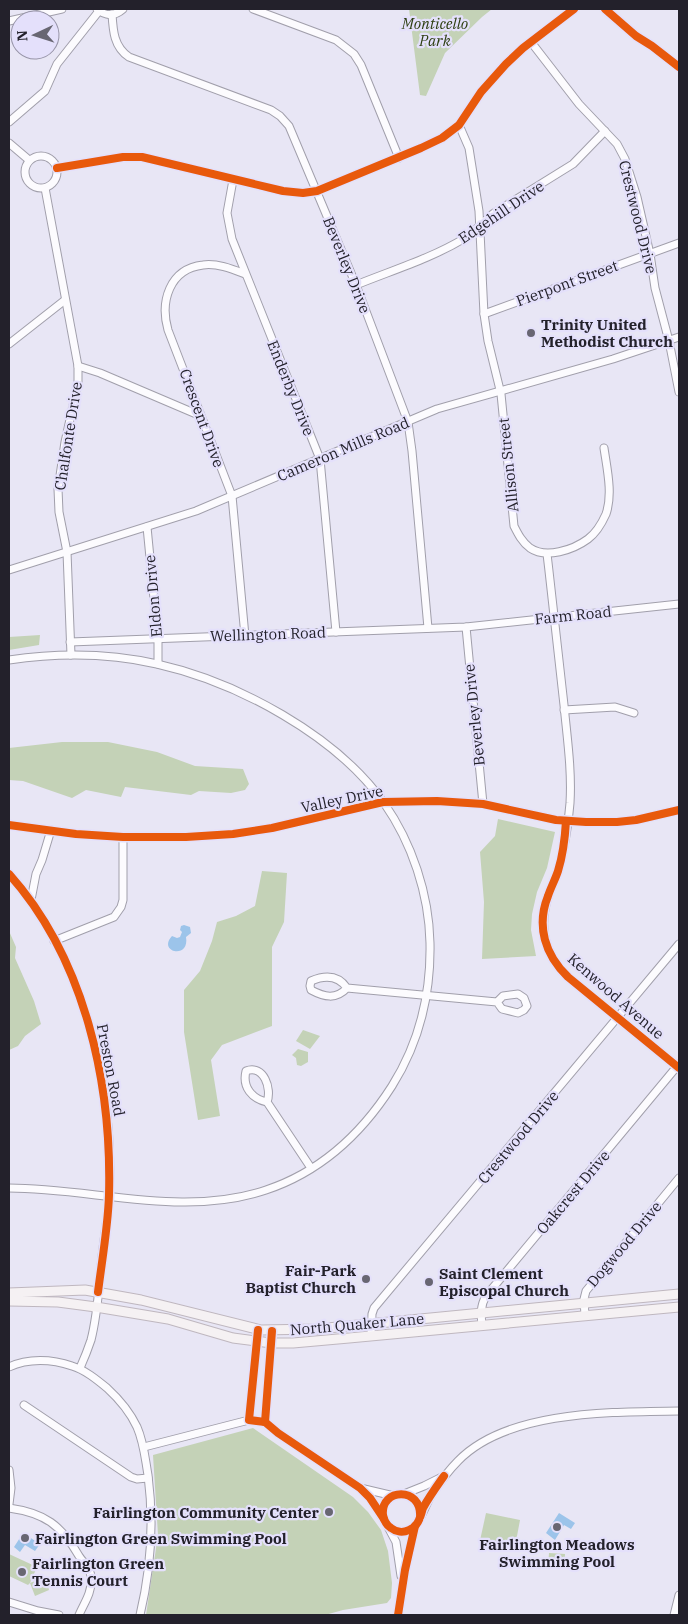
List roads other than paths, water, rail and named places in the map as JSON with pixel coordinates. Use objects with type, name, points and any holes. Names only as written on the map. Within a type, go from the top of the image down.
[{"type":"main road","name":"North Quaker Lane","points":[[9,1293],[85,1290],[141,1300],[258,1330],[272,1331],[679,1294]]},
{"type":"main road","name":"North Quaker Lane","points":[[9,1300],[58,1302],[96,1307],[168,1320],[233,1338],[271,1343],[293,1343],[679,1307]]},
{"type":"street","points":[[9,21],[62,9]]},
{"type":"street","points":[[9,122],[45,91],[57,64],[98,10],[104,14],[112,14],[123,9]]},
{"type":"street","points":[[253,9],[336,40],[354,54],[361,65],[399,158]]},
{"type":"street","points":[[57,168],[123,157],[142,157],[283,191],[303,193],[317,191],[399,158],[442,138],[459,125],[482,92],[506,64],[574,9]]},
{"type":"street","points":[[605,9],[636,36],[659,50],[679,67]]},
{"type":"street","name":"Beverley Drive","points":[[112,14],[116,41],[123,53],[129,58],[276,113],[289,126],[356,285],[408,422],[428,628]]},
{"type":"street","name":"Crestwood Drive","points":[[531,42],[578,104],[617,144],[625,159],[650,254],[655,288],[669,341],[679,392]]},
{"type":"street","name":"Allison Street","points":[[459,125],[470,156],[480,224],[484,314],[488,341],[500,392],[514,526],[523,542],[530,548],[547,554]]},
{"type":"street","name":"Edgehill Drive","points":[[356,285],[454,244],[473,233],[480,224],[528,191],[573,164],[606,131]]},
{"type":"street","points":[[9,143],[29,160]]},
{"type":"street","points":[[45,156],[54,161],[57,168],[57,176],[54,181],[45,188],[36,188],[27,181],[24,170],[29,160],[34,157],[45,156]]},
{"type":"street","name":"Enderby Drive","points":[[233,180],[227,213],[228,223],[245,274],[320,459],[336,632]]},
{"type":"street","name":"Chalfonte Drive","points":[[45,188],[78,366],[78,383],[65,442],[58,489],[59,512],[67,552],[71,655]]},
{"type":"street","name":"Pierpont Street","points":[[484,314],[679,244]]},
{"type":"street","name":"Crescent Drive","points":[[245,274],[219,266],[205,264],[196,266],[181,274],[170,287],[166,297],[164,314],[232,496],[245,636]]},
{"type":"street","points":[[9,344],[66,300]]},
{"type":"street","name":"Cameron Mills Road","points":[[9,570],[196,511],[445,407],[613,359],[679,337]]},
{"type":"street","points":[[78,366],[100,373],[201,416]]},
{"type":"street","points":[[566,821],[570,804],[570,776],[547,554],[572,547],[586,540],[600,525],[605,516],[609,500],[604,448]]},
{"type":"street","name":"Eldon Drive","points":[[147,528],[158,640],[158,664]]},
{"type":"street","name":"Farm Road","points":[[466,626],[679,604]]},
{"type":"street","name":"Beverley Drive","points":[[466,626],[483,804]]},
{"type":"street","name":"Wellington Road","points":[[70,642],[158,640],[466,626]]},
{"type":"street","points":[[9,660],[49,655],[71,655],[158,664],[237,691],[287,718],[334,751],[366,781],[383,802],[397,824],[411,855],[423,892],[430,939],[427,995],[418,1033],[407,1058],[383,1101],[348,1140],[311,1168],[264,1191],[230,1198],[176,1201],[9,1188]]},
{"type":"street","points":[[564,710],[614,706],[634,713]]},
{"type":"street","name":"Valley Drive","points":[[9,824],[123,837],[186,837],[233,834],[281,826],[383,802],[437,801],[483,804],[522,814],[566,821],[617,822],[649,818],[679,810]]},
{"type":"street","name":"Kenwood Avenue","points":[[566,821],[563,850],[544,911],[543,924],[546,947],[560,969],[679,1066]]},
{"type":"street","points":[[31,900],[36,874],[51,830]]},
{"type":"street","points":[[54,941],[114,917],[118,912],[123,900],[123,837]]},
{"type":"street","name":"Preston Road","points":[[9,874],[31,900],[69,971],[83,1008],[98,1062],[108,1136],[109,1196],[96,1307],[90,1341],[80,1368]]},
{"type":"street","name":"Crestwood Drive","points":[[371,1336],[374,1308],[679,944]]},
{"type":"street","points":[[347,988],[340,994],[328,997],[311,990],[310,986],[311,980],[326,976],[340,981],[347,988],[497,1002]]},
{"type":"street","name":"Oakcrest Drive","points":[[480,1313],[486,1296],[679,1066]]},
{"type":"street","points":[[267,1102],[270,1092],[264,1077],[256,1070],[246,1071],[246,1083],[249,1091],[260,1100],[267,1102],[311,1168]]},
{"type":"street","name":"Dogwood Drive","points":[[585,1316],[586,1291],[679,1178]]},
{"type":"street","points":[[480,1313],[482,1326]]},
{"type":"street","points":[[250,1420],[258,1330]]},
{"type":"street","points":[[264,1422],[272,1331]]},
{"type":"street","points":[[9,1367],[22,1362],[46,1361],[64,1363],[80,1368],[98,1380],[127,1408],[144,1447],[150,1491],[151,1544],[140,1615]]},
{"type":"street","points":[[24,1405],[130,1477],[137,1479],[148,1478]]},
{"type":"street","points":[[398,1615],[402,1586],[415,1526],[430,1496],[444,1476],[466,1453],[486,1439],[514,1428],[579,1416],[679,1411]]},
{"type":"street","points":[[144,1447],[250,1420],[264,1422],[360,1488],[371,1499],[396,1542],[402,1586]]},
{"type":"street","points":[[9,1470],[11,1488],[9,1504]]},
{"type":"street","points":[[415,1526],[405,1532],[393,1530],[384,1520],[383,1508],[394,1496],[424,1486],[444,1476]]},
{"type":"street","points":[[360,1488],[394,1496]]},
{"type":"street","points":[[402,1494],[408,1495],[417,1502],[420,1518]]},
{"type":"street","points":[[9,1508],[36,1514],[51,1521],[72,1542],[81,1558],[89,1567],[91,1589],[79,1615]]},
{"type":"street","points":[[674,1615],[679,1595]]},
{"type":"street","points":[[9,1602],[59,1615]]},
{"type":"water","points":[[181,926],[190,927],[191,933],[186,937],[186,944],[183,949],[175,951],[168,946],[168,942],[172,936],[180,937],[182,932],[180,930]]},
{"type":"water","name":"Fairlington Meadows Swimming Pool","points":[[559,1513],[575,1523],[571,1529],[564,1525],[555,1540],[546,1533]]},
{"type":"water","name":"Fairlington Green Swimming Pool","points":[[23,1533],[40,1544],[35,1551],[25,1545],[20,1552],[14,1547]]},
{"type":"place","name":"Trinity United Methodist Church","points":[[531,333]]},
{"type":"place","name":"Fair-Park Baptist Church","points":[[366,1279]]},
{"type":"place","name":"Saint Clement Episcopal Church","points":[[429,1282]]},
{"type":"place","name":"Fairlington Community Center","points":[[329,1512]]},
{"type":"place","name":"Fairlington Meadows Swimming Pool","points":[[557,1527]]},
{"type":"place","name":"Fairlington Green Swimming Pool","points":[[25,1538]]},
{"type":"place","name":"Fairlington Green Tennis Court","points":[[22,1572]]},
{"type":"park label","name":"Monticello Park","points":[[435,32]]}]
